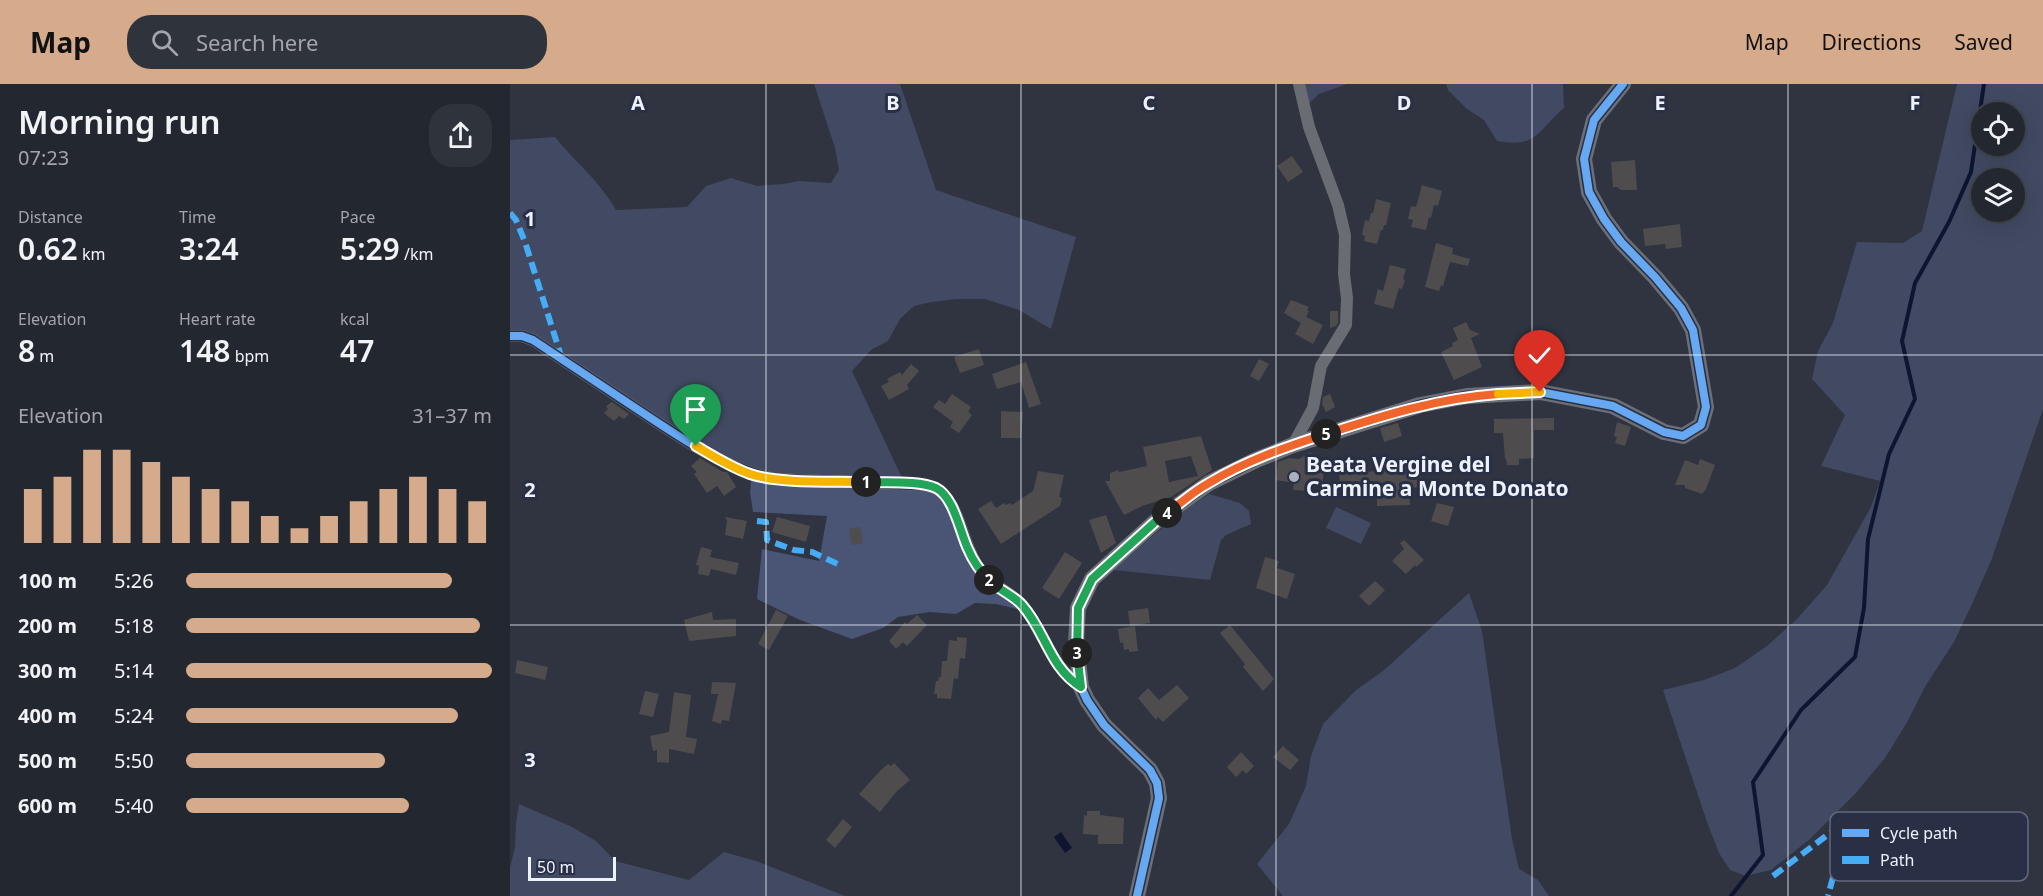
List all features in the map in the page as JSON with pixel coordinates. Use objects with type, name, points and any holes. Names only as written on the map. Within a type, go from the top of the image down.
[{"type":"street","points":[[1293,445],[1313,408],[1321,366],[1331,346],[1346,325],[1347,298],[1344,274],[1345,235],[1338,205],[1309,128],[1299,84]]},
{"type":"street","points":[[1137,896],[1160,798],[1157,783],[1150,770],[1104,726],[1087,700],[1081,687],[1076,644],[1078,608],[1092,579],[1155,522],[1209,483],[1293,445],[1420,405],[1467,396],[1540,392],[1613,406],[1664,432],[1683,436],[1701,425],[1706,407],[1693,330],[1681,308],[1621,242],[1604,219],[1589,192],[1584,159],[1594,120],[1623,84]]},
{"type":"street","points":[[510,336],[522,336],[533,340],[663,426],[729,465],[752,474],[775,479],[922,484],[937,489],[946,497],[954,512],[968,550],[979,569],[993,584],[1021,604],[1067,678],[1081,687]]},
{"type":"shaded area","points":[[814,84],[900,84],[936,190],[1076,237],[1051,329],[1019,310],[985,299],[932,302],[914,306],[900,319],[888,341],[871,350],[852,371],[902,478],[762,473],[710,454],[540,349],[510,339],[510,140],[555,137],[595,181],[616,210],[687,207],[706,186],[731,178],[757,186],[799,181],[831,183],[839,170],[835,148]]},
{"type":"shaded area","points":[[1300,84],[1347,84],[1319,94],[1305,107]]},
{"type":"shaded area","points":[[1446,84],[1563,84],[1564,108],[1529,140],[1511,143],[1497,141],[1484,120],[1467,109],[1448,90]]},
{"type":"shaded area","points":[[1957,84],[2043,84],[2043,409],[1991,561],[1954,642],[1926,685],[1885,758],[1837,812],[1830,812],[1830,819],[1810,839],[1771,870],[1746,876],[1730,870],[1719,853],[1663,690],[1704,680],[1735,668],[1767,646],[1797,619],[1827,585],[1871,507],[1880,481],[1821,466],[1845,415],[1812,379],[1818,351],[1833,323],[1857,242],[1903,243],[1922,231]]},
{"type":"shaded area","points":[[752,474],[937,489],[968,550],[1021,604],[1017,609],[996,604],[975,603],[956,614],[930,612],[898,617],[883,628],[852,639],[800,620],[757,599],[762,549],[819,561],[827,516],[753,512],[750,492]]},
{"type":"shaded area","points":[[1209,494],[1240,503],[1249,511],[1251,524],[1226,535],[1221,540],[1210,580],[1114,570],[1173,518]]},
{"type":"shaded area","points":[[1336,507],[1371,523],[1361,544],[1326,528]]},
{"type":"shaded area","points":[[1469,593],[1482,631],[1512,839],[1519,869],[1538,880],[1549,896],[1283,896],[1257,864],[1289,824],[1306,786],[1311,756],[1323,724],[1356,690],[1383,671]]},
{"type":"shaded area","points":[[519,804],[570,826],[596,841],[615,861],[689,880],[724,852],[756,861],[845,896],[510,896],[510,868],[515,847]]},
{"type":"shaded area","points":[[1061,832],[1072,848],[1065,853],[1054,837]]},
{"type":"building","points":[[1292,156],[1303,172],[1288,182],[1277,166]]},
{"type":"building","points":[[1635,160],[1637,190],[1621,190],[1613,187],[1611,162]]},
{"type":"building","points":[[1422,185],[1442,191],[1438,206],[1434,205],[1431,218],[1429,217],[1426,230],[1411,227],[1413,220],[1408,219],[1411,206],[1416,207]]},
{"type":"building","points":[[1376,199],[1391,203],[1386,225],[1381,230],[1377,244],[1364,241],[1365,236],[1362,235],[1365,220],[1369,221]]},
{"type":"building","points":[[1680,224],[1682,247],[1666,249],[1665,244],[1645,246],[1643,229]]},
{"type":"building","points":[[1436,243],[1453,248],[1452,254],[1470,259],[1468,266],[1450,262],[1443,286],[1441,285],[1439,291],[1425,287]]},
{"type":"building","points":[[1390,265],[1406,269],[1403,279],[1405,280],[1402,289],[1399,288],[1393,309],[1374,304],[1378,289],[1383,291]]},
{"type":"building","points":[[1291,300],[1309,307],[1306,317],[1323,325],[1313,344],[1295,334],[1301,323],[1284,313]]},
{"type":"building","points":[[1330,311],[1338,311],[1338,323],[1330,328]]},
{"type":"building","points":[[1466,322],[1470,330],[1480,334],[1471,338],[1482,367],[1454,380],[1441,352],[1453,346],[1452,343],[1458,340],[1453,328]]},
{"type":"building","points":[[979,349],[984,365],[960,373],[954,357]]},
{"type":"building","points":[[1259,359],[1269,364],[1259,381],[1250,376]]},
{"type":"building","points":[[1026,362],[1041,404],[1029,408],[1021,382],[997,389],[992,374]]},
{"type":"building","points":[[911,364],[919,371],[907,385],[909,389],[889,400],[881,386],[889,382],[887,379],[900,372],[902,375]]},
{"type":"building","points":[[952,394],[971,407],[968,412],[972,415],[959,433],[950,427],[953,422],[933,407],[939,400],[945,404]]},
{"type":"building","points":[[1330,394],[1335,407],[1326,412],[1322,404],[1323,397]]},
{"type":"building","points":[[612,402],[629,414],[624,419],[619,416],[614,421],[604,413],[608,409],[606,406]]},
{"type":"building","points":[[1001,411],[1023,412],[1021,438],[1001,438]]},
{"type":"building","points":[[1554,418],[1554,430],[1534,430],[1534,458],[1519,459],[1519,465],[1507,465],[1503,433],[1494,433],[1494,419]]},
{"type":"building","points":[[1617,422],[1631,427],[1625,446],[1615,443]]},
{"type":"building","points":[[1398,423],[1402,436],[1384,442],[1380,428]]},
{"type":"building","points":[[1201,436],[1212,470],[1171,497],[1142,506],[1124,515],[1105,481],[1110,481],[1110,473],[1118,470],[1119,472],[1147,466],[1143,447]],"holes":[[[1191,456],[1198,476],[1169,482],[1165,461]]]},
{"type":"building","name":"Beata Vergine del Carmine a Monte Donato","points":[[1311,452],[1310,462],[1325,463],[1322,485],[1311,483],[1310,491],[1293,490],[1294,483],[1276,480],[1278,462],[1289,458],[1299,459]]},
{"type":"building","points":[[700,458],[723,472],[727,472],[736,487],[724,496],[717,486],[707,493],[694,474],[697,472],[691,466]]},
{"type":"building","points":[[1700,459],[1715,465],[1702,494],[1685,488],[1685,485],[1675,485],[1685,460],[1698,465]]},
{"type":"building","points":[[1384,464],[1421,464],[1421,487],[1409,488],[1410,505],[1377,506],[1377,492],[1346,493],[1346,488],[1340,486],[1339,468],[1354,467],[1354,472],[1384,471]]},
{"type":"building","points":[[1038,471],[1064,475],[1059,497],[1062,498],[1060,506],[1001,544],[978,509],[991,501],[996,508],[1004,503],[1012,505],[1033,491]]},
{"type":"building","points":[[1437,503],[1454,507],[1448,526],[1431,521]]},
{"type":"building","points":[[1106,515],[1116,543],[1101,553],[1089,520]]},
{"type":"building","points":[[725,517],[747,521],[743,539],[725,535],[727,521]]},
{"type":"building","points":[[777,517],[810,526],[806,542],[772,532]]},
{"type":"building","points":[[860,527],[863,543],[852,545],[849,529]]},
{"type":"building","points":[[1404,540],[1424,560],[1406,574],[1392,561],[1404,549],[1400,543]]},
{"type":"building","points":[[701,547],[712,550],[710,557],[739,563],[736,575],[711,569],[709,576],[698,574],[699,566],[696,565]]},
{"type":"building","points":[[1065,552],[1082,563],[1059,599],[1042,588]]},
{"type":"building","points":[[1265,557],[1279,561],[1277,568],[1295,574],[1287,599],[1256,588]]},
{"type":"building","points":[[1375,581],[1385,590],[1369,606],[1359,596]]},
{"type":"building","points":[[1148,608],[1150,623],[1130,626],[1128,611]]},
{"type":"building","points":[[776,610],[788,616],[769,650],[758,644]]},
{"type":"building","points":[[712,612],[713,620],[736,619],[736,636],[689,641],[684,620]]},
{"type":"building","points":[[917,615],[927,625],[907,646],[903,642],[896,649],[889,641],[905,622],[907,624]]},
{"type":"building","points":[[1230,625],[1274,679],[1263,691],[1220,633]]},
{"type":"building","points":[[1135,626],[1138,651],[1129,652],[1129,649],[1124,650],[1123,642],[1120,643],[1118,629]]},
{"type":"building","points":[[957,637],[967,638],[965,659],[960,658],[958,679],[954,678],[951,699],[937,698],[937,694],[934,694],[936,681],[941,677],[942,661],[947,661],[949,640],[957,641]]},
{"type":"building","points":[[517,660],[548,667],[545,680],[515,673]]},
{"type":"building","points":[[712,682],[736,683],[729,721],[722,720],[721,724],[712,721],[718,694],[711,694]]},
{"type":"building","points":[[1177,685],[1189,698],[1163,722],[1158,717],[1156,720],[1138,698],[1148,688],[1159,700]]},
{"type":"building","points":[[645,691],[659,694],[653,717],[639,714]]},
{"type":"building","points":[[674,692],[691,695],[686,737],[697,739],[694,754],[669,749],[669,763],[657,762],[657,750],[653,751],[650,736],[669,732]]},
{"type":"building","points":[[1283,746],[1299,760],[1290,770],[1273,757]]},
{"type":"building","points":[[1241,752],[1254,766],[1246,774],[1243,770],[1236,777],[1227,767]]},
{"type":"building","points":[[894,763],[910,780],[897,791],[880,812],[859,794],[880,771],[888,764],[891,766]]},
{"type":"building","points":[[1087,811],[1100,811],[1100,815],[1124,818],[1123,844],[1098,844],[1098,835],[1083,834],[1084,815],[1087,816]]},
{"type":"building","points":[[843,819],[852,827],[835,848],[826,840]]},
{"type":"waterway","points":[[1731,896],[1763,855],[1753,782],[1801,710],[1855,657],[1864,608],[1868,539],[1889,454],[1915,399],[1902,341],[1915,283],[1949,222],[1971,172],[1984,84]]},
{"type":"marked path","points":[[510,213],[516,220],[525,242],[562,359]]},
{"type":"marked path","points":[[757,521],[766,522],[767,540],[794,550],[812,552],[842,566]]},
{"type":"marked path","points":[[1773,876],[1830,833]]},
{"type":"marked path","points":[[1828,896],[1832,881]]},
{"type":"cycle path","points":[[1137,896],[1159,798],[1157,783],[1150,770],[1104,725],[1087,700],[1081,687],[1076,643],[1078,608],[1092,579],[1155,522],[1209,483],[1293,445],[1420,405],[1467,396],[1540,392],[1613,406],[1664,432],[1683,436],[1701,425],[1706,407],[1693,330],[1681,308],[1621,242],[1604,219],[1589,192],[1584,159],[1594,120],[1623,84]]},
{"type":"cycle path","points":[[510,336],[522,336],[533,340],[686,441],[738,468],[775,479],[922,485],[939,490],[952,506],[978,567],[988,579],[1023,606],[1062,670],[1081,687]]},
{"type":"place","name":"Beata Vergine del Carmine a Monte Donato","points":[[1294,477]]},
{"type":"route","points":[[696,446],[729,465],[752,474],[775,479],[922,484],[937,489],[946,497],[954,512],[968,550],[979,569],[993,584],[1021,604],[1067,678],[1081,687],[1076,644],[1078,608],[1092,579],[1155,522],[1209,483],[1293,445],[1420,405],[1467,396],[1540,392]]}]
